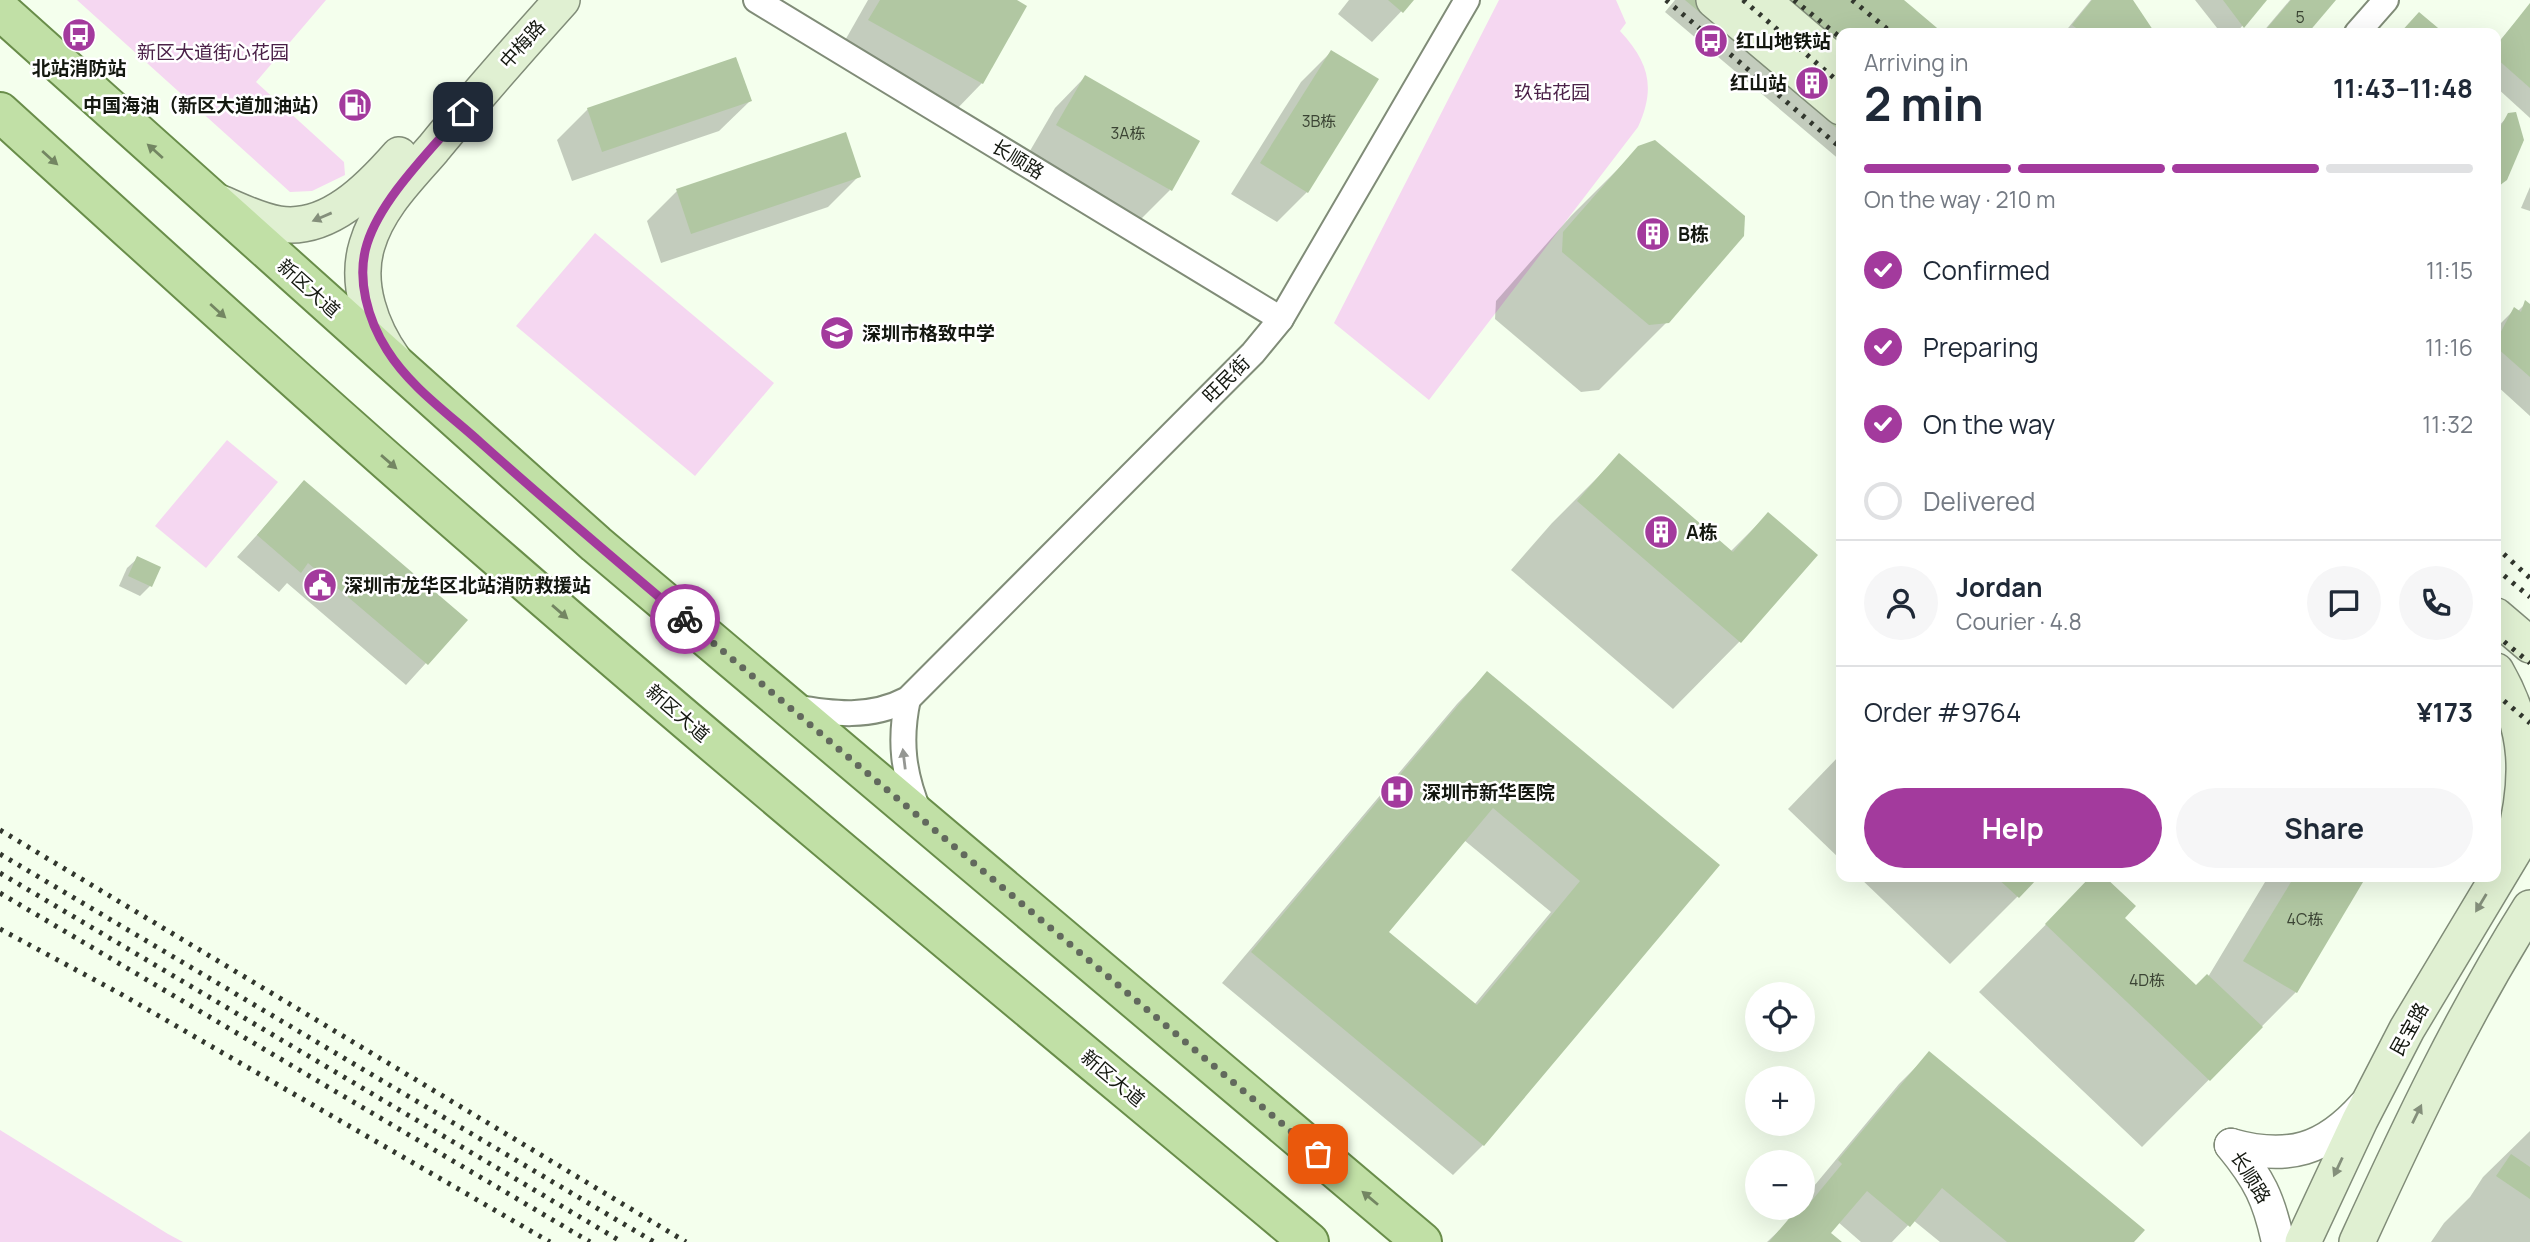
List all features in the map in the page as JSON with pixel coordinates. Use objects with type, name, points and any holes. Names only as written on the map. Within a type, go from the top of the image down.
[{"type":"main road","name":"中梅路","points":[[205,196],[280,225],[309,223],[337,210],[378,180],[533,0]]},
{"type":"main road","name":"中梅路","points":[[405,374],[386,349],[365,297],[363,265],[366,245],[381,213],[401,186],[499,69],[562,0]]},
{"type":"main road","points":[[1714,0],[1836,103]]},
{"type":"main road","points":[[1762,0],[1836,62]]},
{"type":"main road","name":"新区大道","points":[[0,10],[596,544],[1422,1242]]},
{"type":"main road","name":"新区大道","points":[[0,112],[247,337],[515,573],[743,769],[1309,1242]]},
{"type":"main road","points":[[2501,664],[2530,689]]},
{"type":"main road","points":[[2501,681],[2518,715],[2525,736],[2526,755],[2525,797],[2507,859]]},
{"type":"main road","name":"民宝路","points":[[2501,869],[2530,824]]},
{"type":"main road","name":"民宝路","points":[[2303,1242],[2407,1029],[2493,882]]},
{"type":"main road","points":[[2357,1242],[2446,1051],[2530,908]]},
{"type":"street","name":"长顺路","points":[[756,0],[1281,319]]},
{"type":"street","name":"旺民街","points":[[908,699],[1253,353],[1281,319],[1467,0]]},
{"type":"street","points":[[2361,28],[2386,0]]},
{"type":"street","points":[[792,707],[824,712],[865,713],[908,699]]},
{"type":"street","points":[[908,699],[902,729],[902,746],[911,793],[921,817]]},
{"type":"street","name":"长顺路","points":[[2278,1242],[2265,1193],[2231,1145],[2262,1152],[2306,1148],[2340,1131],[2372,1097]]},
{"type":"green space","name":"新区大道街心花园","points":[[77,0],[326,0],[256,82],[344,162],[345,175],[312,191],[290,192]]},
{"type":"green space","name":"玖钻花园","points":[[1499,0],[1616,0],[1626,23],[1620,31],[1638,54],[1647,76],[1647,100],[1638,127],[1429,400],[1334,323]]},
{"type":"green space","points":[[595,233],[774,383],[695,476],[516,326]]},
{"type":"green space","points":[[227,440],[278,482],[206,568],[155,526]]},
{"type":"green space","points":[[0,1130],[168,1234],[183,1242],[0,1242]]},
{"type":"building","points":[[880,0],[1017,0],[1027,6],[983,84],[868,20]]},
{"type":"building","points":[[1388,0],[1414,0],[1403,13]]},
{"type":"building","name":"红山站","points":[[1685,0],[1904,0],[1937,28],[1836,28],[1836,128]]},
{"type":"building","points":[[2092,0],[2133,0],[2152,28],[2076,28],[2072,25]]},
{"type":"building","points":[[2223,0],[2267,0],[2244,28]]},
{"type":"building","points":[[2291,0],[2336,0],[2312,28],[2267,28]]},
{"type":"building","points":[[2530,3],[2530,88],[2501,62],[2501,40]]},
{"type":"building","points":[[2419,12],[2438,28],[2405,28]]},
{"type":"building","points":[[1331,50],[1379,79],[1308,193],[1260,163]]},
{"type":"building","points":[[736,57],[752,101],[602,152],[587,108]]},
{"type":"building","points":[[1085,75],[1200,141],[1172,191],[1056,125]]},
{"type":"building","points":[[2516,112],[2524,140],[2507,180],[2501,184],[2501,126],[2508,113]]},
{"type":"building","points":[[846,132],[861,177],[691,234],[676,189]]},
{"type":"building","name":"B栋","points":[[1655,140],[1745,216],[1744,236],[1669,323],[1649,325],[1562,252],[1563,232],[1638,146]]},
{"type":"building","points":[[2525,300],[2530,304],[2530,377],[2501,351],[2501,332],[2514,307],[2521,312]]},
{"type":"building","name":"A栋","points":[[1619,453],[1733,552],[1768,512],[1818,555],[1741,643],[1577,501]]},
{"type":"building","points":[[304,480],[468,620],[428,665],[308,563],[301,573],[257,535]]},
{"type":"building","points":[[137,556],[161,567],[152,587],[128,576]]},
{"type":"building","points":[[1487,671],[1720,865],[1484,1146],[1251,952]],"holes":[[[1493,808],[1580,881],[1477,1005],[1389,932]]]},
{"type":"building","points":[[2001,882],[2034,882],[2019,898]]},
{"type":"building","points":[[2085,882],[2110,882],[2136,906],[2125,918],[2196,985],[2207,974],[2263,1027],[2210,1081],[2045,924]]},
{"type":"building","points":[[2291,882],[2363,882],[2297,993],[2243,961]]},
{"type":"building","points":[[1929,1051],[2145,1230],[2134,1242],[2007,1242],[1942,1188],[1910,1227],[1867,1191],[1831,1233],[1842,1242],[1769,1242],[1788,1220],[1815,1220],[1815,1197],[1842,1164],[1838,1160]]},
{"type":"building","points":[[2511,1154],[2530,1167],[2530,1199],[2496,1176]]},
{"type":"railway","points":[[1666,0],[1836,144]]},
{"type":"railway","points":[[1743,0],[1836,80]]},
{"type":"railway","points":[[1794,0],[1836,34]]},
{"type":"railway","points":[[1852,0],[1886,28]]},
{"type":"railway","points":[[2501,552],[2530,578]]},
{"type":"railway","points":[[2501,573],[2530,597]]},
{"type":"railway","points":[[2501,639],[2530,663]]},
{"type":"railway","points":[[2501,698],[2530,723]]},
{"type":"railway","points":[[0,830],[686,1242]]},
{"type":"railway","points":[[0,854],[654,1242]]},
{"type":"railway","points":[[0,873],[622,1242]]},
{"type":"railway","points":[[0,893],[590,1242]]},
{"type":"railway","points":[[0,929],[119,993],[550,1242]]},
{"type":"way so far","points":[[685,619],[1318,1154]]},
{"type":"place","name":"北站消防站","points":[[79,35]]},
{"type":"place","name":"红山地铁站","points":[[1711,41]]},
{"type":"place","name":"红山站","points":[[1812,83]]},
{"type":"place","name":"中国海油（新区大道加油站）","points":[[355,105]]},
{"type":"place","name":"B栋","points":[[1653,234]]},
{"type":"place","name":"深圳市格致中学","points":[[837,333]]},
{"type":"place","name":"A栋","points":[[1661,532]]},
{"type":"place","name":"深圳市龙华区北站消防救援站","points":[[320,585]]},
{"type":"place","name":"深圳市新华医院","points":[[1397,792]]},
{"type":"route","points":[[463,112],[392,197],[366,245],[363,265],[365,297],[377,331],[386,349],[405,374],[596,544],[685,619]]}]
